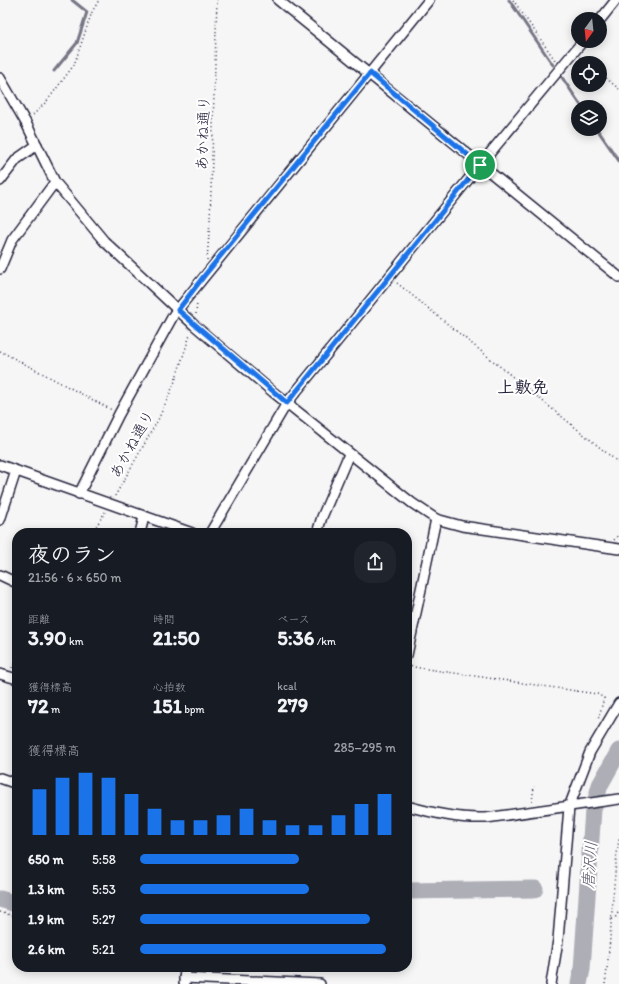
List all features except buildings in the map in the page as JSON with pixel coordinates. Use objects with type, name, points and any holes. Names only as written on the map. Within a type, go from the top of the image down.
[{"type":"street","points":[[278,0],[370,73],[480,165],[619,277]]},
{"type":"street","points":[[79,494],[119,414],[166,326],[209,270],[429,0]]},
{"type":"street","points":[[606,12],[616,0]]},
{"type":"street","points":[[213,528],[287,403],[577,48]]},
{"type":"street","points":[[0,78],[26,123],[55,182],[104,241],[178,310],[287,403],[412,503],[436,519],[462,526],[619,549]]},
{"type":"street","points":[[0,181],[17,159],[37,145]]},
{"type":"street","points":[[0,269],[12,240],[55,182]]},
{"type":"street","points":[[319,528],[350,454]]},
{"type":"street","points":[[0,465],[178,528]]},
{"type":"street","points":[[0,520],[16,471]]},
{"type":"street","points":[[141,528],[144,516]]},
{"type":"street","points":[[412,607],[436,519]]},
{"type":"street","points":[[0,575],[12,581]]},
{"type":"street","points":[[0,674],[12,678]]},
{"type":"street","points":[[551,984],[558,940],[572,797],[590,752],[619,703]]},
{"type":"street","points":[[0,778],[12,782]]},
{"type":"street","points":[[412,807],[438,814],[469,819],[572,807],[619,799]]},
{"type":"street","points":[[184,981],[320,984]]},
{"type":"path","points":[[26,123],[47,101],[74,65],[92,12],[99,0]]},
{"type":"path","name":"あかね通り","points":[[206,266],[210,221],[217,0]]},
{"type":"path","points":[[514,0],[560,68]]},
{"type":"path","points":[[607,79],[619,89]]},
{"type":"path","points":[[389,277],[619,463]]},
{"type":"path","points":[[196,318],[197,302]]},
{"type":"path","name":"あかね通り","points":[[113,500],[158,420],[174,384],[192,329]]},
{"type":"path","points":[[0,351],[119,414]]},
{"type":"path","points":[[95,528],[107,509]]},
{"type":"path","points":[[412,667],[597,694],[604,698],[597,722]]},
{"type":"path","points":[[531,812],[534,786]]},
{"type":"path","points":[[605,984],[619,839]]},
{"type":"path","points":[[612,919],[615,918],[619,911]]},
{"type":"path","points":[[0,912],[12,916]]},
{"type":"waterway","points":[[54,71],[77,43],[87,12],[72,0]]},
{"type":"waterway","points":[[509,0],[553,65]]},
{"type":"waterway","points":[[561,76],[577,100]]},
{"type":"waterway","points":[[602,136],[619,161]]},
{"type":"waterway","name":"唐沢川","points":[[579,984],[582,969],[593,810],[600,785],[619,751]]},
{"type":"waterway","points":[[412,891],[535,889]]},
{"type":"waterway","points":[[0,899],[12,903]]},
{"type":"district","name":"上敷免","points":[[523,387]]},
{"type":"route","points":[[370,73],[480,165],[287,403],[178,310],[370,73]]}]
